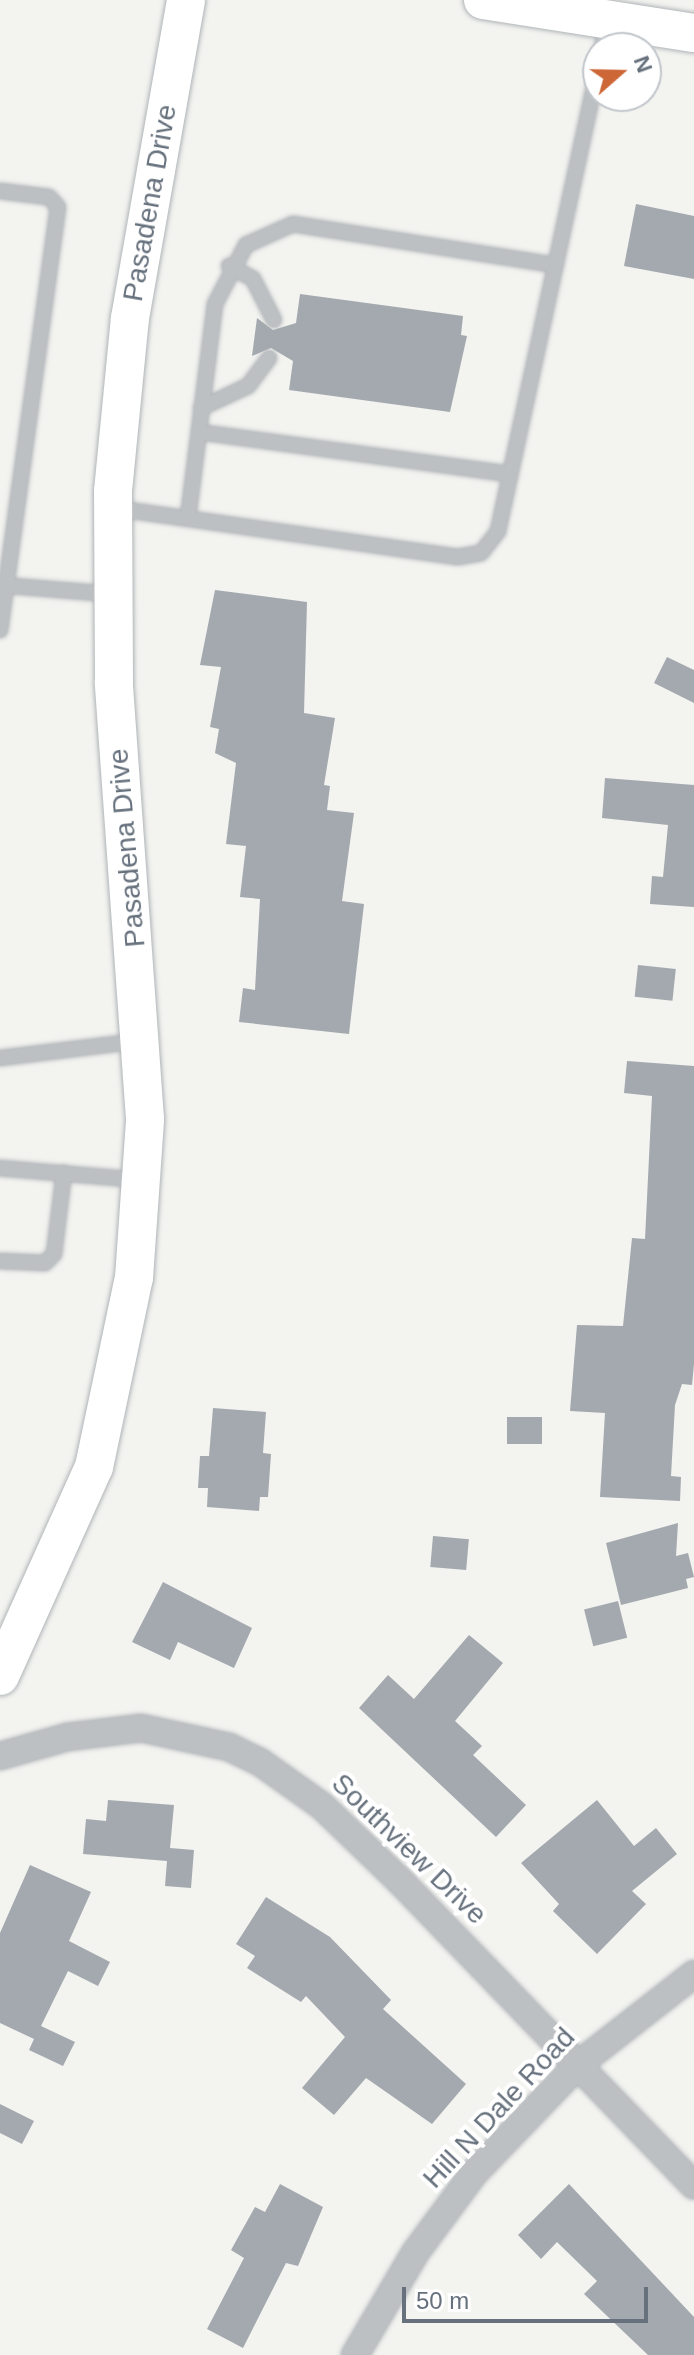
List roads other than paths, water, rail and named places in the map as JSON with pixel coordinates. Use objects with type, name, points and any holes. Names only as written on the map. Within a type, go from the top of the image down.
[{"type":"street","name":"Pasadena Drive","points":[[0,1676],[94,1467],[123,1349],[144,1180],[143,1041],[111,594],[113,508],[130,318],[186,0]]},
{"type":"street","points":[[483,0],[606,32]]},
{"type":"street","points":[[662,33],[694,33]]},
{"type":"street","name":"Southview Drive","points":[[0,1756],[67,1737],[141,1728],[229,1747],[260,1762],[333,1817],[579,2064],[694,2185]]},
{"type":"street","name":"Hill N Dale Road","points":[[355,2355],[444,2211],[579,2064],[694,1974]]},
{"type":"lane","points":[[113,508],[458,557],[481,553],[498,531],[589,112]]},
{"type":"lane","points":[[0,191],[49,197],[58,207],[2,585],[0,630]]},
{"type":"lane","points":[[188,518],[215,304],[229,266],[246,245],[293,224],[556,265]]},
{"type":"lane","points":[[229,266],[253,279],[274,320]]},
{"type":"lane","points":[[201,408],[248,386],[269,358]]},
{"type":"lane","points":[[199,432],[510,474]]},
{"type":"lane","points":[[2,585],[111,594]]},
{"type":"lane","points":[[0,1058],[143,1041]]},
{"type":"lane","points":[[0,1168],[144,1180]]},
{"type":"lane","points":[[0,1261],[45,1263],[54,1254],[64,1173]]}]
